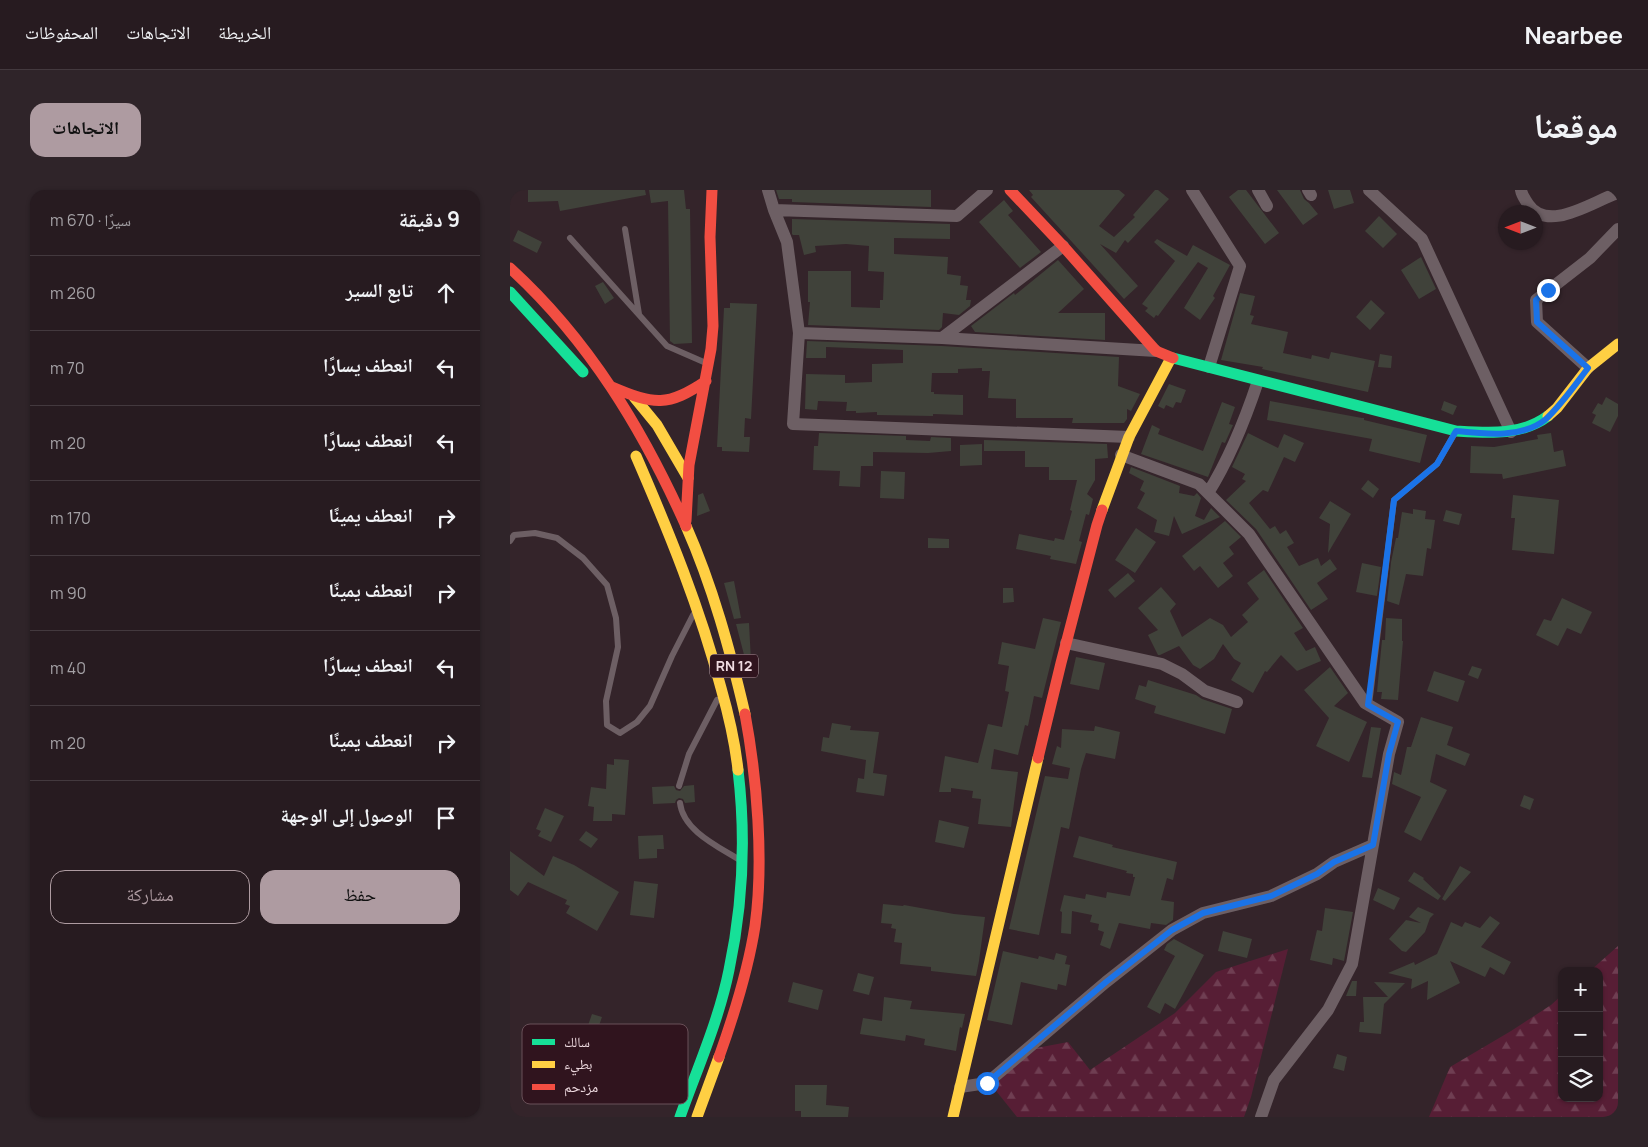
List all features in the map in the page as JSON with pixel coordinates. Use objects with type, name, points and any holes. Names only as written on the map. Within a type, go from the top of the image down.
[{"type":"main road","points":[[704,190],[710,237]]},
{"type":"main road","points":[[686,524],[688,478],[709,365],[713,326],[710,237],[712,190]]},
{"type":"main road","points":[[1010,190],[1063,246],[1156,351],[1171,358],[1258,381],[1456,431],[1486,434],[1510,432],[1531,427],[1544,420],[1588,368],[1618,344]]},
{"type":"main road","name":"RN 12","points":[[510,268],[527,283],[590,357],[612,387],[640,432],[686,524],[714,599],[740,689],[750,736],[757,793],[759,863],[755,925],[745,977],[731,1028],[697,1117]]},
{"type":"main road","points":[[510,292],[580,367],[591,383]]},
{"type":"main road","points":[[953,1117],[1066,643],[1097,525],[1121,455],[1171,358]]},
{"type":"main road","points":[[612,387],[634,397],[651,400],[676,398],[686,395],[706,381]]},
{"type":"main road","points":[[634,397],[658,425],[688,478]]},
{"type":"main road","name":"RN 12","points":[[631,446],[643,469],[669,532],[697,608],[723,690],[735,740],[742,802],[743,863],[738,920],[729,971],[715,1019],[688,1095]]},
{"type":"main road","name":"RN 12","points":[[680,1117],[685,1104]]},
{"type":"street","points":[[768,190],[787,242],[799,333],[793,424],[1129,437]]},
{"type":"street","points":[[774,210],[957,216],[988,190]]},
{"type":"street","points":[[1192,190],[1240,266],[1209,368]]},
{"type":"street","points":[[1258,190],[1267,206]]},
{"type":"street","points":[[1369,190],[1422,239],[1510,432]]},
{"type":"street","points":[[1521,190],[1530,208],[1538,214],[1549,217],[1561,217],[1604,197],[1618,193]]},
{"type":"street","points":[[1588,368],[1537,322],[1536,300],[1590,258],[1618,229]]},
{"type":"street","points":[[942,338],[1063,246]]},
{"type":"street","points":[[799,333],[942,338],[1156,351]]},
{"type":"street","points":[[1208,493],[1225,467],[1248,413],[1258,381]]},
{"type":"street","points":[[1121,455],[1199,484],[1248,534],[1365,703],[1398,722],[1389,754],[1352,964],[1328,1010],[1274,1080],[1261,1117]]},
{"type":"street","points":[[1066,643],[1162,664],[1182,674],[1205,692],[1236,702]]},
{"type":"street","points":[[960,1087],[987,1083],[1106,982],[1172,930],[1203,913],[1271,896],[1317,874],[1334,862],[1373,845]]},
{"type":"lane","points":[[625,229],[639,315]]},
{"type":"lane","points":[[570,238],[667,346],[709,365]]},
{"type":"lane","points":[[1368,705],[1394,500],[1437,464],[1456,431]]},
{"type":"lane","points":[[510,541],[514,535],[535,534],[557,538],[583,558],[607,585],[616,618],[618,647],[606,701],[607,725],[620,733],[637,722],[650,706],[672,656],[697,608]]},
{"type":"lane","points":[[679,786],[689,754],[723,690]]},
{"type":"lane","points":[[680,803],[681,809],[696,833],[743,863]]},
{"type":"green space","points":[[1618,946],[1618,1117],[1429,1117],[1450,1067],[1511,1031],[1558,999],[1558,1102],[1603,1102],[1603,967],[1594,967]]},
{"type":"green space","points":[[1288,949],[1251,1097],[1244,1117],[1017,1117],[993,1087],[1031,1049],[1068,1042],[1090,1070],[1175,1013],[1216,972]]},
{"type":"building","points":[[528,190],[645,190],[646,195],[560,211],[558,201],[528,202]]},
{"type":"building","points":[[649,190],[684,190],[686,209],[690,209],[692,343],[674,344],[670,341],[668,201],[651,203]]},
{"type":"building","points":[[776,190],[931,190],[931,207],[792,202],[792,199],[779,199]]},
{"type":"building","points":[[1029,190],[1119,190],[1125,195],[1099,226],[1114,237],[1135,217],[1133,215],[1155,190],[1158,190],[1169,199],[1128,243],[1125,240],[1116,253],[1100,244],[1138,286],[1124,299],[1031,197],[1033,195]]},
{"type":"building","points":[[1238,190],[1246,190],[1279,233],[1265,244],[1229,197]]},
{"type":"building","points":[[1277,190],[1300,190],[1304,199],[1318,214],[1303,225]]},
{"type":"building","points":[[1328,190],[1350,190],[1354,203],[1334,209]]},
{"type":"building","points":[[1004,200],[1013,211],[1008,215],[1041,252],[1020,268],[979,222]]},
{"type":"building","points":[[1379,216],[1397,234],[1383,248],[1365,231]]},
{"type":"building","points":[[792,219],[950,224],[950,239],[894,238],[894,254],[948,257],[947,274],[961,276],[960,285],[968,286],[966,300],[971,300],[970,306],[959,315],[943,313],[942,327],[939,330],[808,325],[810,302],[808,302],[808,271],[851,271],[851,307],[880,308],[880,300],[883,300],[884,272],[868,271],[869,246],[846,244],[815,246],[816,252],[804,255],[799,235],[792,234]]},
{"type":"building","points":[[518,230],[542,242],[537,253],[513,241]]},
{"type":"building","points":[[1157,239],[1187,256],[1193,245],[1230,265],[1213,296],[1215,298],[1200,320],[1184,308],[1208,268],[1198,262],[1158,316],[1156,315],[1154,318],[1145,311],[1148,308],[1142,304],[1175,261],[1154,242]]},
{"type":"building","points":[[1421,257],[1436,289],[1419,299],[1401,270]]},
{"type":"building","points":[[1058,260],[1084,289],[1058,313],[1105,313],[1105,340],[975,332],[971,326],[1014,293],[1015,295]]},
{"type":"building","points":[[603,282],[614,298],[605,304],[595,286]]},
{"type":"building","points":[[1240,293],[1255,296],[1250,315],[1254,316],[1251,324],[1288,332],[1283,353],[1311,359],[1312,355],[1329,359],[1331,352],[1375,361],[1368,392],[1262,369],[1263,367],[1221,360]]},
{"type":"building","points":[[1371,300],[1385,313],[1370,330],[1356,317]]},
{"type":"building","points":[[730,303],[757,304],[751,419],[745,418],[744,437],[750,437],[749,452],[722,451],[722,447],[717,447],[724,308],[730,308]]},
{"type":"building","points":[[807,341],[942,346],[1119,357],[1118,386],[1140,394],[1131,411],[1127,409],[1127,419],[1124,423],[1072,423],[1073,418],[1016,418],[1016,399],[988,398],[990,371],[982,371],[982,368],[958,369],[958,373],[932,373],[931,392],[934,392],[934,394],[963,395],[963,415],[877,415],[877,412],[856,413],[856,411],[846,411],[847,402],[818,401],[817,410],[805,409],[806,374],[845,375],[845,383],[872,382],[872,364],[903,363],[903,350],[826,347],[826,358],[806,358]]},
{"type":"building","points":[[1380,354],[1392,356],[1391,368],[1378,367]]},
{"type":"building","points":[[1169,384],[1186,390],[1181,403],[1176,402],[1173,408],[1166,405],[1164,409],[1158,406]]},
{"type":"building","points":[[1606,397],[1618,404],[1618,416],[1610,432],[1592,423],[1596,415],[1592,413],[1598,403],[1602,405]]},
{"type":"building","points":[[1270,401],[1364,418],[1364,420],[1427,435],[1420,463],[1369,451],[1372,439],[1267,420]]},
{"type":"building","points":[[1444,401],[1457,406],[1453,415],[1441,410]]},
{"type":"building","points":[[1222,402],[1235,407],[1229,424],[1233,425],[1225,443],[1222,442],[1208,477],[1141,454],[1152,425],[1160,429],[1158,434],[1203,451]]},
{"type":"building","points":[[819,433],[906,436],[906,440],[930,441],[931,437],[951,438],[951,451],[928,453],[873,452],[873,466],[861,466],[860,487],[839,486],[840,471],[813,470],[814,446],[818,446]]},
{"type":"building","points":[[1248,433],[1278,448],[1284,434],[1304,443],[1295,462],[1284,457],[1268,492],[1263,490],[1249,503],[1270,529],[1275,526],[1280,534],[1286,530],[1294,543],[1287,547],[1299,566],[1318,558],[1321,566],[1330,559],[1337,569],[1317,583],[1328,599],[1311,610],[1256,529],[1226,500],[1246,481],[1242,479],[1245,474],[1232,467]]},
{"type":"building","points":[[1551,433],[1554,452],[1563,450],[1566,466],[1503,479],[1502,474],[1470,473],[1471,446],[1494,447],[1538,439],[1537,435]]},
{"type":"building","points":[[984,440],[1107,444],[1108,458],[1095,459],[1095,480],[1087,494],[1093,499],[1089,515],[1086,514],[1079,541],[1082,542],[1076,564],[1050,559],[1051,556],[1016,549],[1019,534],[1054,541],[1055,538],[1064,540],[1072,511],[1070,510],[1077,480],[1049,480],[1049,467],[1025,467],[1025,451],[984,451]]},
{"type":"building","points":[[982,444],[982,465],[960,466],[960,445]]},
{"type":"building","points":[[1131,467],[1180,486],[1179,493],[1194,496],[1197,493],[1201,498],[1195,516],[1204,520],[1211,508],[1220,517],[1182,534],[1174,516],[1169,536],[1154,532],[1157,520],[1137,508],[1145,493],[1140,490],[1144,481],[1129,473]]},
{"type":"building","points":[[881,471],[905,472],[904,499],[880,498]]},
{"type":"building","points":[[1368,480],[1379,489],[1373,498],[1361,489]]},
{"type":"building","points":[[703,493],[710,511],[697,516],[698,495]]},
{"type":"building","points":[[1513,495],[1559,500],[1554,554],[1512,550],[1515,518],[1511,518]]},
{"type":"building","points":[[1330,501],[1351,514],[1328,553],[1330,524],[1319,518]]},
{"type":"building","points":[[1413,509],[1426,511],[1425,519],[1435,520],[1431,549],[1427,548],[1423,576],[1406,574],[1399,605],[1387,601],[1391,562],[1396,538],[1398,538],[1402,512],[1413,514]]},
{"type":"building","points":[[1446,510],[1462,514],[1459,525],[1443,521]]},
{"type":"building","points":[[1225,521],[1241,537],[1229,547],[1234,554],[1223,563],[1233,576],[1218,588],[1200,566],[1194,571],[1182,556]]},
{"type":"building","points":[[1136,528],[1156,542],[1135,573],[1115,560]]},
{"type":"building","points":[[928,538],[949,539],[949,548],[928,548]]},
{"type":"building","points":[[1362,563],[1381,567],[1377,596],[1356,592]]},
{"type":"building","points":[[1264,570],[1303,628],[1294,633],[1306,651],[1315,647],[1321,661],[1297,671],[1281,655],[1267,672],[1265,671],[1253,693],[1231,680],[1241,663],[1234,659],[1223,644],[1214,659],[1200,669],[1193,665],[1179,646],[1158,655],[1148,635],[1158,630],[1138,608],[1161,587],[1176,604],[1170,611],[1182,637],[1210,618],[1223,625],[1231,637],[1248,622],[1242,615],[1259,599],[1247,583]]},
{"type":"building","points":[[1128,573],[1135,581],[1115,598],[1108,590]]},
{"type":"building","points":[[734,581],[741,618],[734,619],[724,583]]},
{"type":"building","points":[[1003,588],[1013,588],[1014,602],[1003,603]]},
{"type":"building","points":[[1562,598],[1592,612],[1581,634],[1567,628],[1558,646],[1536,635],[1544,619],[1551,621]]},
{"type":"building","points":[[1043,618],[1061,622],[1042,698],[1034,696],[1028,726],[1025,725],[1018,755],[994,749],[991,769],[1018,772],[1011,827],[978,824],[981,799],[972,798],[973,791],[951,788],[951,792],[939,792],[945,756],[978,763],[988,724],[1002,727],[1009,692],[1005,691],[1009,666],[998,664],[1002,642],[1035,649]]},
{"type":"building","points":[[1386,618],[1402,619],[1403,641],[1398,700],[1381,699],[1382,692],[1377,692],[1382,640],[1385,640]]},
{"type":"building","points":[[749,623],[753,668],[748,670],[736,624]]},
{"type":"building","points":[[1076,657],[1105,663],[1099,690],[1070,684]]},
{"type":"building","points":[[1472,666],[1482,669],[1478,679],[1468,675]]},
{"type":"building","points":[[1330,667],[1348,693],[1334,706],[1367,722],[1349,762],[1316,746],[1329,718],[1304,690]]},
{"type":"building","points":[[1434,671],[1465,681],[1458,702],[1427,691]]},
{"type":"building","points":[[1148,680],[1232,709],[1225,734],[1154,713],[1156,706],[1135,699],[1139,685],[1146,687]]},
{"type":"building","points":[[1421,717],[1453,727],[1447,745],[1470,754],[1465,766],[1436,754],[1430,782],[1447,790],[1421,841],[1404,832],[1421,797],[1392,784],[1394,772],[1401,775],[1407,747],[1411,747]]},
{"type":"building","points":[[832,723],[851,726],[850,730],[879,732],[873,773],[887,775],[884,796],[856,792],[858,778],[864,779],[866,760],[821,751],[823,737],[829,738]]},
{"type":"building","points":[[1095,726],[1120,732],[1115,759],[1086,753],[1069,829],[1061,827],[1039,935],[1009,929],[1045,776],[1068,779],[1070,768],[1052,764],[1057,746],[1061,748],[1062,729],[1094,731]]},
{"type":"building","points":[[1371,727],[1381,728],[1372,778],[1362,777]]},
{"type":"building","points":[[614,759],[629,760],[625,815],[612,814],[612,821],[593,821],[594,807],[588,806],[591,787],[606,789],[607,764],[614,765]]},
{"type":"building","points":[[694,785],[695,802],[685,803],[683,799],[679,798],[675,803],[653,804],[652,787],[674,786],[676,790],[680,791],[684,786]]},
{"type":"building","points":[[1524,795],[1534,799],[1530,810],[1520,806]]},
{"type":"building","points":[[545,808],[564,816],[551,842],[538,836],[541,831],[536,829]]},
{"type":"building","points":[[939,820],[969,827],[964,848],[935,842]]},
{"type":"building","points":[[586,831],[598,839],[591,848],[579,840]]},
{"type":"building","points":[[663,835],[664,849],[657,849],[657,858],[639,859],[638,836]]},
{"type":"building","points":[[1079,836],[1113,845],[1112,847],[1177,862],[1173,880],[1167,878],[1161,900],[1174,902],[1173,920],[1166,925],[1151,923],[1150,929],[1119,923],[1110,949],[1100,945],[1104,932],[1098,930],[1099,924],[1090,922],[1092,915],[1072,911],[1071,934],[1061,933],[1062,912],[1060,911],[1064,895],[1085,899],[1086,894],[1106,898],[1107,892],[1130,896],[1135,877],[1133,877],[1133,874],[1126,873],[1127,871],[1073,857]]},
{"type":"building","points":[[510,851],[544,876],[553,856],[574,865],[619,892],[597,931],[566,913],[570,906],[565,904],[567,900],[528,882],[518,896],[510,890]]},
{"type":"building","points":[[1460,866],[1471,872],[1445,901],[1442,899]]},
{"type":"building","points":[[1414,872],[1424,878],[1441,896],[1438,900],[1408,881]]},
{"type":"building","points":[[634,881],[658,884],[654,918],[630,915]]},
{"type":"building","points":[[1378,888],[1400,898],[1394,910],[1373,900]]},
{"type":"building","points":[[883,904],[904,905],[954,914],[985,917],[976,976],[931,971],[931,967],[900,964],[902,943],[894,942],[896,929],[891,928],[892,924],[881,923]]},
{"type":"building","points":[[1418,907],[1434,914],[1430,918],[1425,932],[1406,952],[1402,951],[1389,939],[1406,920],[1421,923],[1409,917]]},
{"type":"building","points":[[1325,908],[1353,912],[1344,961],[1333,958],[1332,965],[1310,960],[1317,930],[1322,931]]},
{"type":"building","points":[[1490,916],[1500,923],[1481,947],[1511,962],[1504,975],[1490,967],[1485,977],[1450,961],[1460,983],[1427,1000],[1428,981],[1411,989],[1412,979],[1388,973],[1414,962],[1415,965],[1437,954],[1451,922],[1462,927],[1465,922],[1480,928]]},
{"type":"building","points":[[1223,931],[1252,939],[1247,958],[1218,951]]},
{"type":"building","points":[[1174,939],[1204,955],[1175,1009],[1165,1003],[1160,1014],[1147,1007],[1175,956],[1164,950],[1167,944]]},
{"type":"building","points":[[1003,951],[1038,959],[1039,956],[1054,960],[1056,953],[1067,956],[1065,964],[1070,965],[1066,986],[1058,984],[1057,990],[1021,982],[1012,1025],[987,1020]]},
{"type":"building","points":[[858,973],[874,977],[869,995],[853,991]]},
{"type":"building","points":[[1352,981],[1357,981],[1356,996],[1346,996]]},
{"type":"building","points":[[793,982],[823,990],[818,1010],[788,1002]]},
{"type":"building","points":[[1374,982],[1405,983],[1384,1004],[1381,1034],[1359,1032],[1360,1022],[1364,1022],[1363,997],[1388,997]]},
{"type":"building","points":[[884,997],[912,1001],[910,1009],[965,1014],[962,1028],[960,1027],[956,1051],[924,1045],[925,1039],[906,1035],[905,1041],[860,1034],[863,1018],[882,1021]]},
{"type":"building","points":[[592,1014],[602,1017],[600,1024],[589,1024]]},
{"type":"building","points":[[1337,1054],[1347,1057],[1344,1071],[1333,1068]]},
{"type":"building","points":[[795,1085],[827,1085],[826,1105],[849,1107],[848,1117],[801,1117],[801,1111],[795,1111]]},
{"type":"traffic: fast","points":[[510,292],[583,372]]},
{"type":"traffic: fast","points":[[1173,358],[1456,431],[1504,432],[1527,427],[1548,416]]},
{"type":"traffic: fast","points":[[688,1095],[720,1007],[734,945],[742,870],[742,820],[738,770]]},
{"type":"traffic: fast","points":[[680,1117],[685,1104]]},
{"type":"traffic: slow","points":[[1548,416],[1557,408],[1588,368],[1618,344]]},
{"type":"traffic: slow","points":[[1102,510],[1129,437],[1171,358]]},
{"type":"traffic: slow","points":[[634,397],[657,425],[688,478]]},
{"type":"traffic: slow","points":[[636,456],[672,542],[704,629],[729,719],[738,770]]},
{"type":"traffic: slow","points":[[686,526],[705,572],[720,619],[745,714]]},
{"type":"traffic: slow","points":[[953,1117],[1038,758]]},
{"type":"traffic: slow","points":[[697,1117],[719,1057]]},
{"type":"traffic: jam","points":[[686,521],[689,465],[711,349],[713,326],[710,237],[712,190]]},
{"type":"traffic: jam","points":[[1010,190],[1063,246],[1156,351],[1173,358]]},
{"type":"traffic: jam","points":[[510,268],[565,325],[612,388],[651,455],[686,526]]},
{"type":"traffic: jam","points":[[612,387],[650,400],[660,400],[671,399],[681,395],[706,381]]},
{"type":"traffic: jam","points":[[1038,758],[1102,510]]},
{"type":"traffic: jam","points":[[719,1057],[744,976],[752,943],[758,901],[758,820],[753,765],[745,714]]},
{"type":"route","points":[[987,1083],[1106,982],[1172,930],[1203,913],[1271,896],[1317,874],[1334,862],[1373,845],[1389,754],[1398,722],[1368,705],[1394,500],[1437,464],[1456,431],[1486,434],[1510,432],[1531,427],[1544,420],[1556,408],[1588,368],[1537,322],[1536,300],[1548,290]]}]
